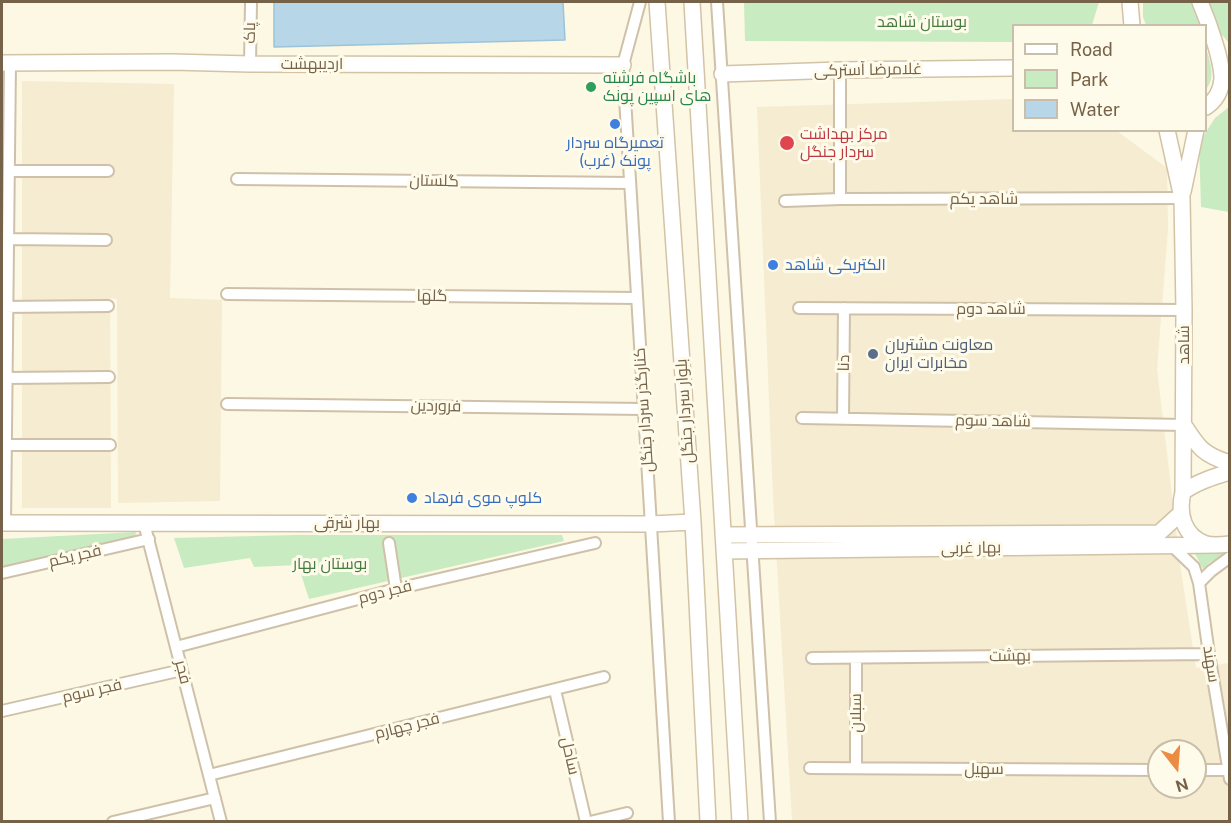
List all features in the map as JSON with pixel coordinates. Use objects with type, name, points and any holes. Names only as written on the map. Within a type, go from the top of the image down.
[{"type":"street","name":"پاک","points":[[250,64],[251,2]]},
{"type":"street","name":"کنارگذر سردار جنگل","points":[[640,2],[623,65],[669,822]]},
{"type":"street","name":"بلوار سردار جنگل","points":[[657,2],[693,522],[708,822]]},
{"type":"street","name":"بلوار سردار جنگل","points":[[692,2],[740,822]]},
{"type":"street","points":[[717,2],[770,822]]},
{"type":"street","points":[[1130,2],[1132,24]]},
{"type":"street","points":[[1200,2],[1223,58],[1224,90],[1207,108]]},
{"type":"street","name":"اردیبهشت","points":[[6,63],[623,65]]},
{"type":"street","points":[[3,523],[9,171],[6,63]]},
{"type":"street","name":"غلامرضا آسترکی","points":[[722,74],[1012,68]]},
{"type":"street","points":[[840,70],[840,199]]},
{"type":"street","name":"شاهد","points":[[1167,132],[1182,198],[1184,425],[1181,513]]},
{"type":"street","name":"شاهد","points":[[1182,198],[1196,132]]},
{"type":"street","points":[[9,171],[108,171]]},
{"type":"street","name":"گلستان","points":[[237,180],[630,183]]},
{"type":"street","name":"شاهد یکم","points":[[785,201],[1182,198]]},
{"type":"street","points":[[8,240],[106,240]]},
{"type":"street","name":"گلها","points":[[227,294],[637,298]]},
{"type":"street","points":[[5,307],[108,306]]},
{"type":"street","name":"شاهد دوم","points":[[799,308],[1184,310]]},
{"type":"street","name":"دنا","points":[[843,418],[844,308]]},
{"type":"street","points":[[7,378],[109,377]]},
{"type":"street","name":"فروردین","points":[[228,404],[644,409]]},
{"type":"street","name":"شاهد سوم","points":[[802,418],[1184,425]]},
{"type":"street","points":[[1184,425],[1199,448],[1215,459],[1230,464]]},
{"type":"street","points":[[6,445],[110,445]]},
{"type":"street","points":[[1183,492],[1202,481],[1230,472]]},
{"type":"street","name":"بهار غربی","points":[[724,551],[752,543],[1159,533],[1181,513]]},
{"type":"street","points":[[1181,513],[1187,529],[1195,538],[1206,544],[1224,545]]},
{"type":"street","name":"بهار شرقی","points":[[3,523],[651,524],[693,522]]},
{"type":"street","name":"فجر","points":[[144,523],[221,822]]},
{"type":"street","name":"بهار غربی","points":[[723,535],[752,543],[1224,545]]},
{"type":"street","name":"فجر یکم","points":[[2,573],[148,539]]},
{"type":"street","points":[[389,543],[396,589]]},
{"type":"street","name":"فجر دوم","points":[[176,646],[396,589],[595,543]]},
{"type":"street","points":[[1172,546],[1194,567],[1199,583],[1230,557]]},
{"type":"street","name":"سهند","points":[[1199,583],[1229,773]]},
{"type":"street","name":"بهشت","points":[[812,658],[1209,654]]},
{"type":"street","name":"سبلان","points":[[856,658],[856,768]]},
{"type":"street","name":"فجر سوم","points":[[2,711],[182,670]]},
{"type":"street","name":"فجر چهارم","points":[[209,775],[604,677]]},
{"type":"street","name":"ساحل","points":[[555,690],[588,822]]},
{"type":"street","name":"سهیل","points":[[810,768],[1147,770]]},
{"type":"street","points":[[1207,771],[1229,773]]},
{"type":"street","points":[[113,822],[215,798]]},
{"type":"street","points":[[588,822],[627,813]]},
{"type":"shaded area","points":[[22,81],[174,84],[170,298],[222,300],[220,501],[118,503],[117,299],[110,298],[111,508],[22,508]]},
{"type":"shaded area","points":[[1012,99],[1012,132],[1118,132],[1167,168],[1168,229],[1157,369],[1181,571],[1196,668],[1229,663],[1229,821],[792,821],[773,497],[757,107]]},
{"type":"green space","name":"بوستان شاهد","points":[[744,2],[1099,2],[1092,24],[1012,24],[1012,42],[745,41]]},
{"type":"green space","points":[[1143,2],[1193,2],[1200,24],[1146,24]]},
{"type":"green space","points":[[1203,2],[1229,2],[1229,43],[1215,27]]},
{"type":"green space","points":[[1207,51],[1212,74],[1207,87]]},
{"type":"green space","points":[[1229,107],[1229,212],[1201,207],[1199,143],[1215,118]]},
{"type":"green space","points":[[136,532],[135,538],[2,567],[2,539]]},
{"type":"green space","name":"بوستان بهار","points":[[296,535],[562,535],[564,541],[309,599],[298,565],[254,567],[250,558],[184,568],[174,538]]},
{"type":"green space","points":[[1222,550],[1226,553],[1203,569],[1194,552]]},
{"type":"water","points":[[274,2],[563,2],[565,40],[274,47]]},
{"type":"place","name":"باشگاه فرشته های اسپین پونک","points":[[591,87]]},
{"type":"place","name":"تعمیرگاه سردار پونک (غرب)","points":[[615,124]]},
{"type":"place","name":"مرکز بهداشت سردار جنگل","points":[[787,143]]},
{"type":"place","name":"الکتریکی شاهد","points":[[773,265]]},
{"type":"place","name":"معاونت مشتریان مخابرات ایران","points":[[873,354]]},
{"type":"place","name":"کلوپ موی فرهاد","points":[[412,498]]}]
